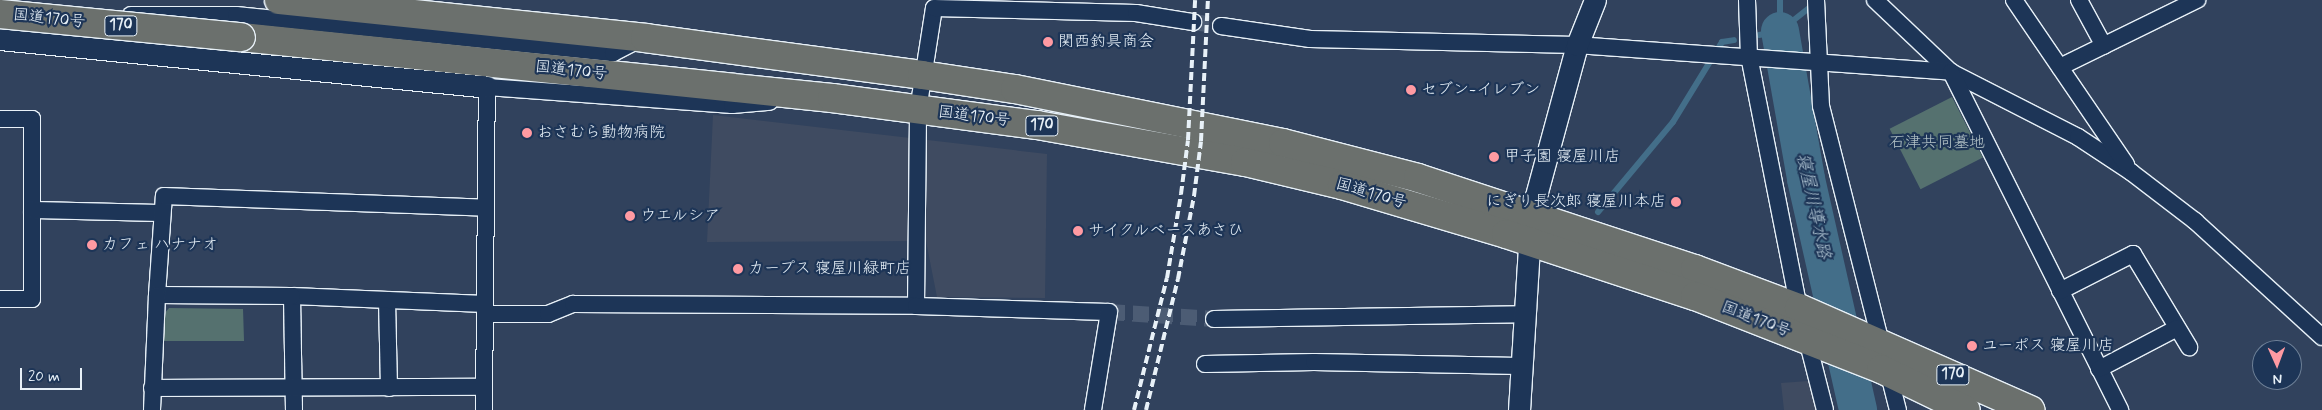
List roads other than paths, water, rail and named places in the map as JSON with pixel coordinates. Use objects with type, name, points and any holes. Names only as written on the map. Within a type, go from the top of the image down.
[{"type":"highway","name":"国道170号","points":[[279,0],[645,38],[922,75],[1015,89],[1283,143],[1418,178],[1531,214],[1695,269],[1804,310],[1966,410]]},
{"type":"highway","name":"国道170号","points":[[0,14],[832,98],[1037,125],[1245,162],[1342,186],[1529,242],[1694,296],[1812,342],[1881,357],[2030,410]]},
{"type":"street","points":[[1518,409],[1531,214],[1578,45],[1595,0]]},
{"type":"street","points":[[1747,0],[1755,56],[1825,410]]},
{"type":"street","points":[[1816,0],[1813,58],[1820,106],[1881,357],[1898,410]]},
{"type":"street","points":[[1875,0],[1951,72],[2078,137],[2131,172],[2195,221],[2322,337]]},
{"type":"street","points":[[2014,0],[2131,172]]},
{"type":"street","points":[[2079,0],[2104,46]]},
{"type":"street","points":[[2060,67],[2197,0]]},
{"type":"street","points":[[916,306],[918,110],[934,8],[1136,13],[1193,22]]},
{"type":"street","points":[[0,26],[54,14],[236,15],[613,53],[645,38]]},
{"type":"street","points":[[1221,26],[1310,39],[1578,45],[1813,58],[1951,72]]},
{"type":"street","points":[[0,39],[487,87],[732,104],[832,98]]},
{"type":"street","points":[[1951,72],[2120,410]]},
{"type":"street","points":[[484,410],[487,87]]},
{"type":"street","points":[[0,119],[32,119],[32,299],[0,299]]},
{"type":"street","points":[[152,410],[164,196],[486,208]]},
{"type":"street","points":[[32,210],[162,213]]},
{"type":"street","points":[[2060,291],[2133,254],[2189,347]]},
{"type":"street","points":[[157,295],[292,296],[387,300],[548,314],[573,304],[916,306],[1110,312],[1093,410]]},
{"type":"street","points":[[292,296],[294,410]]},
{"type":"street","points":[[387,300],[389,388]]},
{"type":"street","points":[[1214,319],[1523,314]]},
{"type":"street","points":[[2099,369],[2177,328]]},
{"type":"street","points":[[1205,364],[1314,362],[1520,366]]},
{"type":"street","points":[[152,388],[484,387]]},
{"type":"waterway","name":"寝屋川導水路","points":[[1780,0],[1780,31]]},
{"type":"waterway","points":[[1759,35],[1780,31],[1814,4]]},
{"type":"waterway","name":"寝屋川導水路","points":[[1780,31],[1806,179],[1858,410]]},
{"type":"waterway","points":[[1598,212],[1673,122],[1722,42],[1734,40]]},
{"type":"tunnel","points":[[1193,22],[1221,26]]},
{"type":"tunnel","points":[[1109,312],[1214,319]]},
{"type":"railway","points":[[1134,410],[1167,278],[1181,194],[1188,140],[1195,0]]},
{"type":"railway","points":[[1146,410],[1178,279],[1194,196],[1201,141],[1208,0]]},
{"type":"place","name":"関西釣具商会","points":[[1048,42]]},
{"type":"place","name":"セブン-イレブン","points":[[1411,90]]},
{"type":"place","name":"おさむら動物病院","points":[[527,133]]},
{"type":"place","name":"甲子園 寝屋川店","points":[[1494,157]]},
{"type":"place","name":"にぎり長次郎 寝屋川本店","points":[[1676,202]]},
{"type":"place","name":"ウエルシア","points":[[630,216]]},
{"type":"place","name":"サイクルベースあさひ","points":[[1078,231]]},
{"type":"place","name":"カフェ ハナナオ","points":[[92,245]]},
{"type":"place","name":"カープス 寝屋川緑町店","points":[[738,269]]},
{"type":"place","name":"ユーポス 寝屋川店","points":[[1972,346]]},
{"type":"park label","name":"石津共同墓地","points":[[1937,143]]}]
